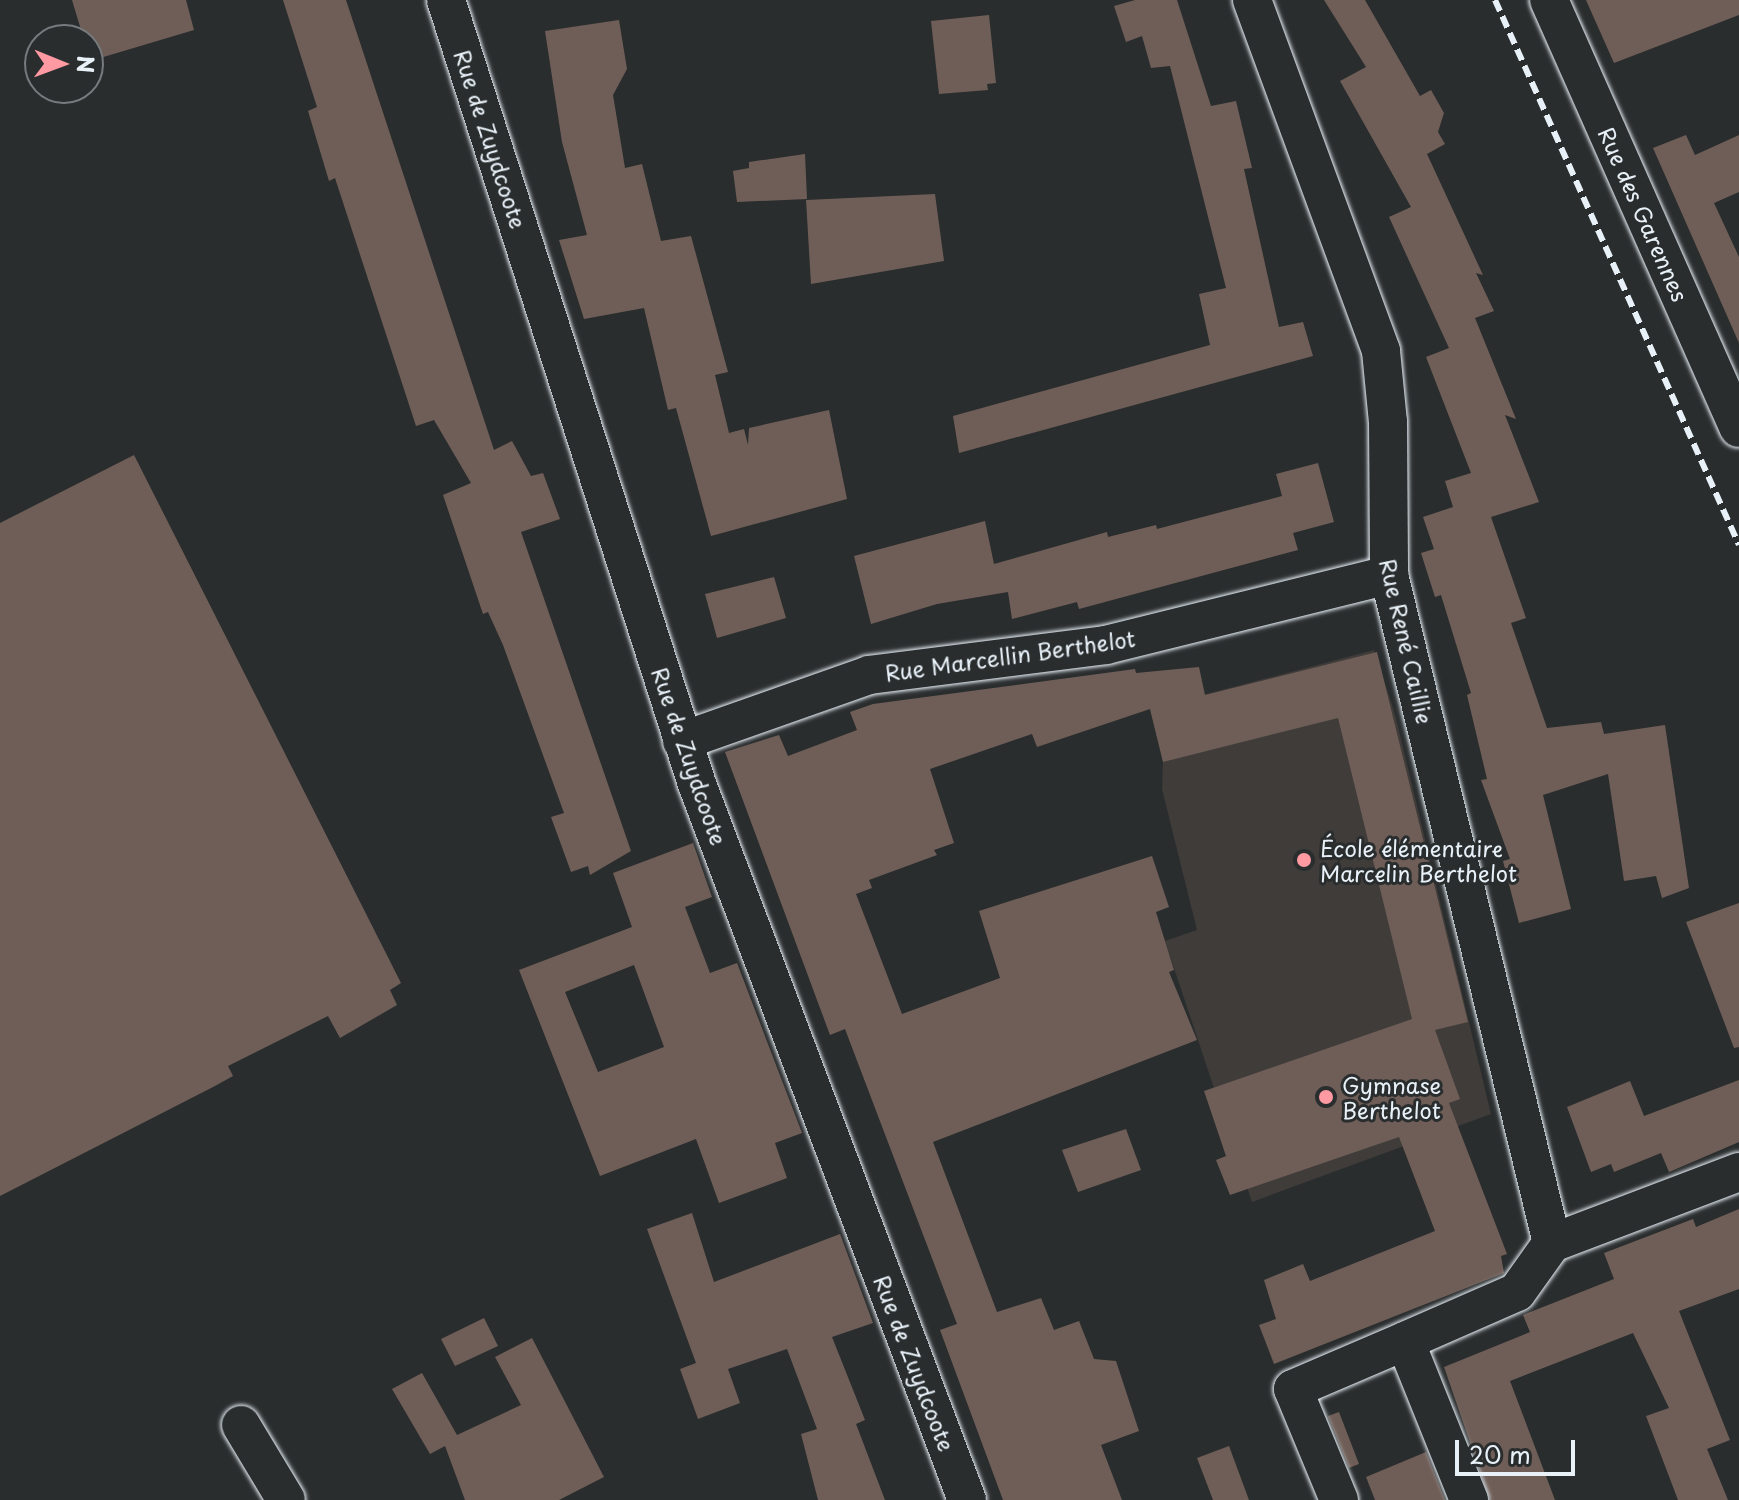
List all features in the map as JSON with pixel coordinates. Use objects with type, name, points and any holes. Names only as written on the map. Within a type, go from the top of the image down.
[{"type":"street","name":"Rue de Zuydcoote","points":[[446,0],[682,741],[967,1500]]},
{"type":"street","name":"Rue René Caillie","points":[[1252,0],[1381,351],[1388,422],[1389,575],[1552,1243]]},
{"type":"street","name":"Rue des Garennes","points":[[1549,0],[1739,428]]},
{"type":"street","name":"Rue Marcellin Berthelot","points":[[682,741],[869,675],[1106,645],[1389,575]]},
{"type":"street","points":[[1339,1500],[1293,1389],[1517,1292],[1552,1243],[1739,1172]]},
{"type":"street","points":[[1405,1341],[1469,1500]]},
{"type":"street","points":[[241,1425],[286,1500]]},
{"type":"shaded area","name":"École élémentaire Marcelin Berthelot","points":[[1374,650],[1395,714],[1491,1114],[1252,1202],[1165,941],[1197,930],[1162,789],[1163,762],[1150,709]]},
{"type":"building","points":[[72,0],[186,0],[194,30],[104,57],[104,24],[79,24]]},
{"type":"building","points":[[283,0],[346,0],[494,450],[512,441],[531,476],[543,473],[560,519],[521,532],[631,851],[590,875],[588,866],[571,872],[551,817],[564,813],[503,645],[488,612],[483,614],[443,495],[471,483],[434,420],[416,426],[335,178],[329,181],[308,111],[317,107]]},
{"type":"building","points":[[1135,0],[1177,0],[1211,106],[1236,101],[1252,168],[1244,169],[1279,327],[1303,322],[1313,356],[959,453],[953,416],[1210,345],[1199,294],[1226,288],[1170,66],[1151,68],[1142,36],[1126,42],[1114,6]]},
{"type":"building","points":[[1324,0],[1365,0],[1420,96],[1431,90],[1444,113],[1438,132],[1445,144],[1427,154],[1483,275],[1476,273],[1494,311],[1475,318],[1516,419],[1505,415],[1539,502],[1491,517],[1526,618],[1511,623],[1547,728],[1601,722],[1604,734],[1665,725],[1689,888],[1662,898],[1656,876],[1624,881],[1608,774],[1543,795],[1571,909],[1519,923],[1503,861],[1510,859],[1481,780],[1487,779],[1467,695],[1471,693],[1441,595],[1435,597],[1421,553],[1434,549],[1423,517],[1453,507],[1445,481],[1471,473],[1426,357],[1449,348],[1389,217],[1411,207],[1340,81],[1366,67]]},
{"type":"building","points":[[1586,0],[1739,0],[1739,15],[1614,63]]},
{"type":"building","points":[[989,15],[996,83],[987,84],[988,90],[939,94],[931,21]]},
{"type":"building","points":[[619,20],[627,69],[613,95],[625,168],[642,164],[661,241],[691,236],[728,372],[715,375],[729,433],[744,429],[748,445],[749,428],[829,410],[847,499],[711,536],[676,408],[668,410],[644,308],[584,319],[559,240],[587,235],[562,142],[545,31]]},
{"type":"building","points":[[1686,135],[1695,155],[1739,135],[1739,192],[1714,203],[1739,257],[1739,343],[1653,148]]},
{"type":"building","points":[[805,154],[807,199],[737,202],[733,171],[749,168],[749,162]]},
{"type":"building","points":[[935,194],[944,261],[811,284],[806,200]]},
{"type":"building","points":[[134,455],[401,983],[390,990],[397,1005],[340,1038],[328,1016],[228,1066],[233,1076],[215,1086],[0,1196],[0,523]]},
{"type":"building","points":[[1318,463],[1334,522],[1293,533],[1298,550],[1079,609],[1077,602],[1012,619],[1008,592],[937,604],[871,624],[854,556],[985,521],[994,564],[1107,532],[1108,537],[1156,525],[1157,529],[1282,496],[1276,474]]},
{"type":"building","points":[[774,577],[786,618],[717,638],[705,594]]},
{"type":"building","points":[[1377,652],[1468,1022],[1435,1030],[1460,1099],[1449,1103],[1507,1254],[1501,1256],[1504,1273],[1274,1364],[1259,1325],[1276,1319],[1264,1280],[1303,1264],[1310,1281],[1435,1231],[1399,1137],[1230,1195],[1216,1160],[1226,1156],[1204,1091],[1412,1019],[1338,718],[1163,762],[1150,709],[1037,747],[1032,734],[930,769],[954,843],[934,850],[937,855],[869,880],[872,888],[856,894],[902,1014],[1000,978],[979,911],[1152,856],[1169,907],[1156,912],[1174,970],[1169,972],[1197,1040],[933,1142],[997,1312],[1041,1298],[1054,1330],[1079,1321],[1094,1359],[1116,1361],[1139,1431],[1101,1445],[1122,1500],[1003,1500],[940,1330],[957,1324],[845,1029],[830,1035],[725,752],[779,735],[788,756],[857,730],[850,712],[873,704],[1135,669],[1136,673],[1199,667],[1205,695]]},
{"type":"building","points":[[693,843],[712,897],[685,907],[710,973],[737,963],[802,1133],[775,1143],[787,1178],[719,1203],[696,1139],[600,1176],[519,970],[632,927],[613,873]],"holes":[[[634,965],[664,1047],[598,1072],[565,992]]]},
{"type":"building","points":[[1739,903],[1739,1047],[1734,1048],[1686,922]]},
{"type":"building","points":[[1739,1080],[1739,1142],[1669,1172],[1661,1153],[1614,1172],[1611,1164],[1591,1172],[1567,1107],[1630,1081],[1644,1116]]},
{"type":"building","points":[[1126,1129],[1141,1170],[1078,1192],[1062,1150]]},
{"type":"building","points":[[1739,1209],[1739,1289],[1679,1311],[1730,1440],[1707,1449],[1728,1500],[1678,1500],[1646,1416],[1669,1408],[1633,1333],[1510,1381],[1555,1500],[1490,1500],[1444,1367],[1530,1332],[1523,1315],[1614,1279],[1604,1253],[1693,1219],[1696,1227]]},
{"type":"building","points":[[692,1213],[714,1282],[840,1234],[873,1323],[832,1337],[865,1420],[856,1424],[885,1500],[818,1500],[801,1434],[817,1429],[787,1349],[728,1369],[740,1403],[698,1419],[680,1369],[696,1363],[647,1229]]},
{"type":"building","points":[[484,1318],[498,1346],[455,1366],[441,1339]]},
{"type":"building","points":[[532,1338],[604,1477],[559,1500],[465,1500],[445,1446],[430,1454],[392,1389],[422,1373],[457,1435],[521,1405],[495,1357]]},
{"type":"building","points":[[1339,1412],[1359,1464],[1349,1468],[1328,1416]]},
{"type":"building","points":[[1229,1446],[1249,1500],[1213,1500],[1197,1458]]},
{"type":"building","points":[[1426,1452],[1445,1500],[1375,1500],[1366,1477]]},
{"type":"railway","points":[[1495,0],[1739,545]]},
{"type":"place","name":"École élémentaire Marcelin Berthelot","points":[[1304,860]]},
{"type":"place","name":"Gymnase Berthelot","points":[[1326,1097]]}]
